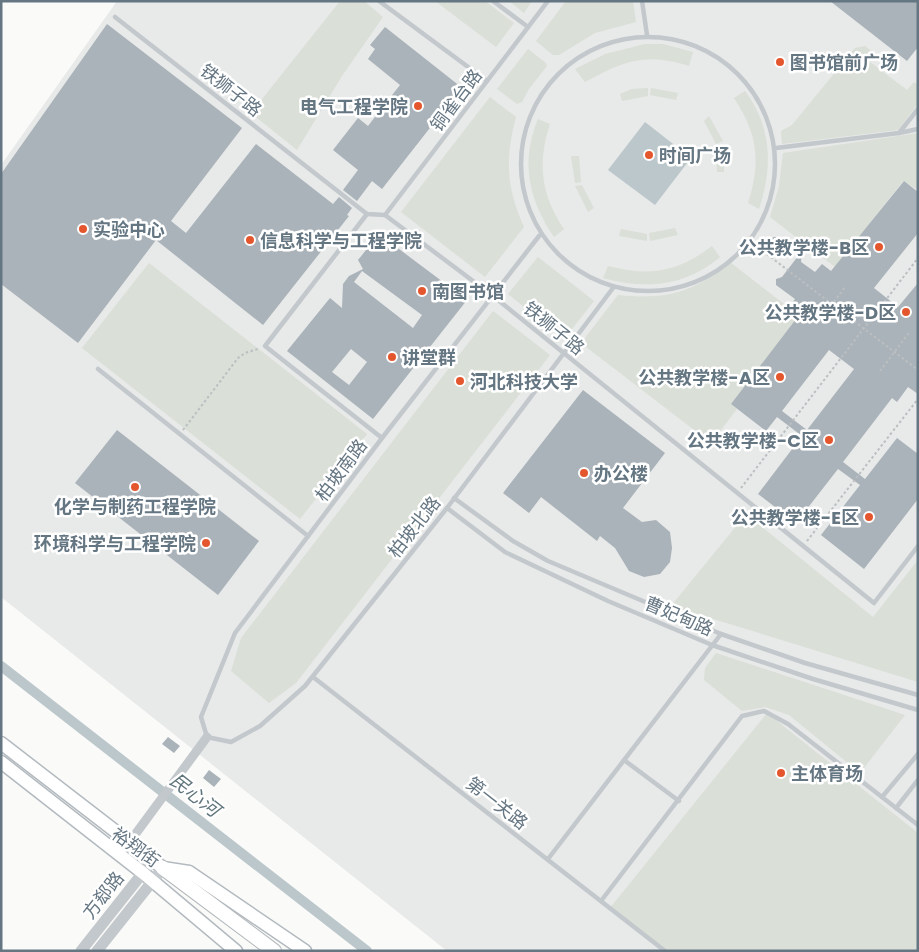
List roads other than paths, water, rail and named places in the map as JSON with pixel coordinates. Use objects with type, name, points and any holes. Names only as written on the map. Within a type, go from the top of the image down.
[{"type":"highway","points":[[158,864],[274,951]]},
{"type":"main road","name":"裕翔街","points":[[1,743],[158,864],[189,872],[305,951]]},
{"type":"main road","name":"裕翔街","points":[[1,762],[143,873],[236,951]]},
{"type":"street","points":[[120,855],[207,737]]},
{"type":"street","name":"方郄路","points":[[81,951],[143,873],[158,864]]},
{"type":"street","name":"方郄路","points":[[96,951],[152,882],[158,864]]},
{"type":"lane","points":[[379,1],[487,81]]},
{"type":"lane","points":[[494,1],[528,27]]},
{"type":"lane","name":"铜雀台路","points":[[385,215],[548,1]]},
{"type":"lane","points":[[642,1],[647,35]]},
{"type":"lane","name":"铁狮子路","points":[[115,17],[367,214]]},
{"type":"lane","points":[[647,35],[685,40],[726,60],[756,92],[769,119],[776,148],[773,177],[765,212],[742,248],[709,275],[673,289],[632,291],[613,288],[583,276],[558,256],[539,236],[521,184],[522,145],[534,107],[558,73],[588,52],[647,35]]},
{"type":"lane","points":[[899,133],[918,109]]},
{"type":"lane","points":[[776,148],[918,129]]},
{"type":"lane","points":[[382,438],[265,346],[367,214],[385,215]]},
{"type":"lane","name":"铁狮子路","points":[[385,215],[493,296],[874,603],[918,546]]},
{"type":"lane","name":"柏坡南路","points":[[207,737],[201,717],[235,633],[382,438],[539,236]]},
{"type":"lane","name":"柏坡北路","points":[[207,737],[231,742],[260,726],[305,686],[447,508],[613,288]]},
{"type":"lane","points":[[98,369],[308,536]]},
{"type":"lane","name":"曹妃甸路","points":[[454,498],[513,542],[548,561],[721,634],[805,663],[918,695]]},
{"type":"lane","name":"曹妃甸路","points":[[447,508],[505,552],[608,601],[712,645],[813,679],[918,710]]},
{"type":"lane","points":[[548,859],[721,634]]},
{"type":"lane","name":"第一关路","points":[[313,677],[665,951]]},
{"type":"lane","points":[[601,901],[742,716],[764,711],[788,724],[918,825]]},
{"type":"lane","points":[[882,797],[918,754]]},
{"type":"lane","points":[[624,760],[678,801]]},
{"type":"lane","points":[[896,808],[918,780]]},
{"type":"waterway","name":"民心河","points":[[1,666],[367,951]]},
{"type":"place","name":"图书馆前广场","points":[[780,62]]},
{"type":"place","name":"电气工程学院","points":[[418,106]]},
{"type":"place","name":"时间广场","points":[[649,155]]},
{"type":"place","name":"实验中心","points":[[83,229]]},
{"type":"place","name":"信息科学与工程学院","points":[[250,240]]},
{"type":"place","name":"公共教学楼-B区","points":[[879,247]]},
{"type":"place","name":"南图书馆","points":[[422,291]]},
{"type":"place","name":"公共教学楼-D区","points":[[906,312]]},
{"type":"place","name":"讲堂群","points":[[392,357]]},
{"type":"place","name":"公共教学楼-A区","points":[[780,377]]},
{"type":"place","name":"河北科技大学","points":[[460,381]]},
{"type":"place","name":"公共教学楼-C区","points":[[829,440]]},
{"type":"place","name":"办公楼","points":[[584,473]]},
{"type":"place","name":"化学与制药工程学院","points":[[135,487]]},
{"type":"place","name":"公共教学楼-E区","points":[[869,517]]},
{"type":"place","name":"环境科学与工程学院","points":[[206,543]]},
{"type":"place","name":"主体育场","points":[[781,773]]}]
